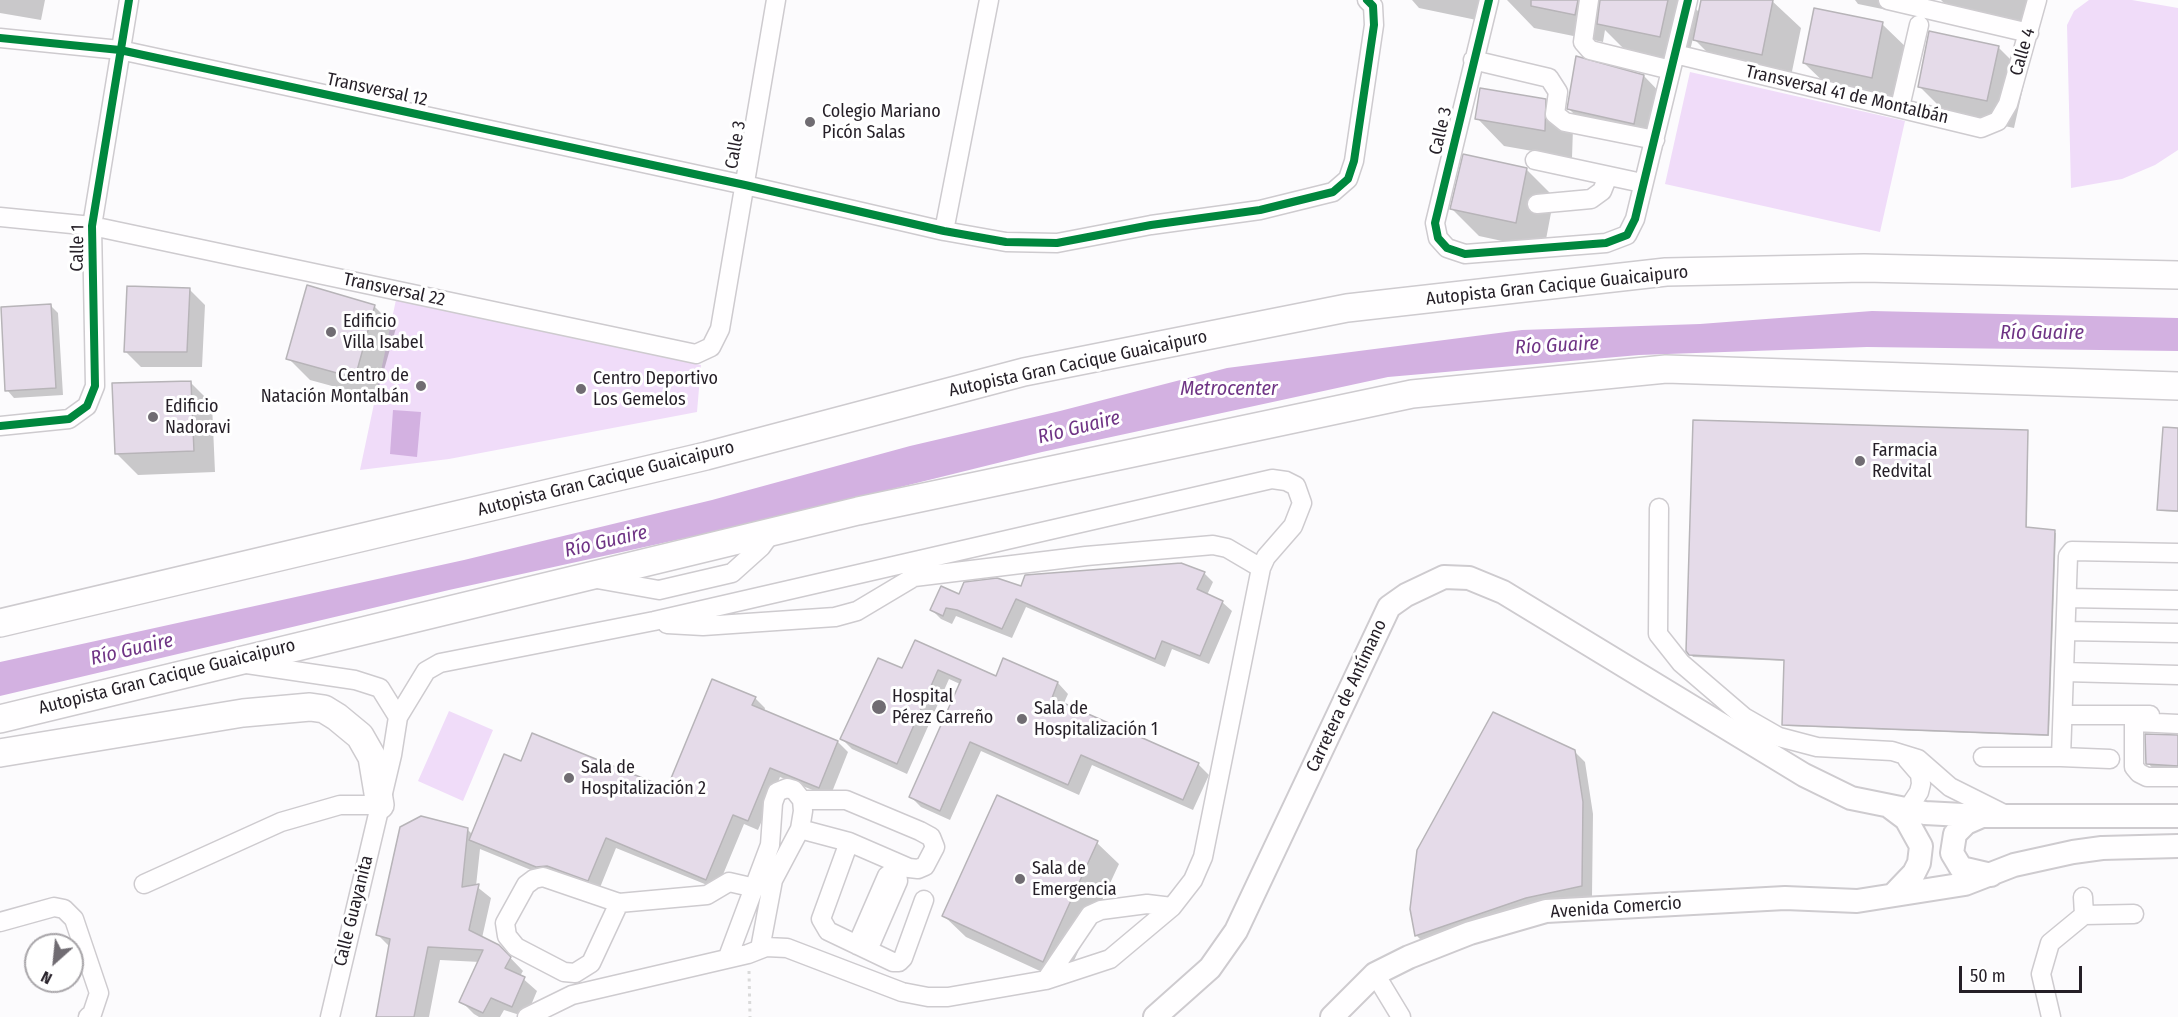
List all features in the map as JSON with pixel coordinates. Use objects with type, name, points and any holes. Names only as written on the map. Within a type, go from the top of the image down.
[{"type":"highway","name":"Autopista Gran Cacique Guaicaipuro","points":[[0,623],[694,459],[1024,372],[1347,308],[1666,272],[1864,268],[2178,275]]},
{"type":"highway","name":"Autopista Gran Cacique Guaicaipuro","points":[[0,719],[229,661],[772,532],[1245,429],[1435,392],[1666,369],[2178,386]]},
{"type":"highway","points":[[0,604],[21,601],[71,607]]},
{"type":"highway","points":[[0,753],[243,713],[310,707],[324,709],[360,736],[372,758],[380,806]]},
{"type":"main road","name":"Carretera de Antímano","points":[[1155,1017],[1210,968],[1236,931],[1389,607],[1406,595],[1444,578],[1469,578],[1503,592],[1804,775],[1851,798],[1898,809],[1982,816],[2178,816]]},
{"type":"main road","points":[[1893,895],[1914,873],[1919,862],[1921,846],[1898,809]]},
{"type":"main road","points":[[1982,816],[1966,823],[1955,834],[1951,843],[1952,854],[1961,868],[1975,874],[1991,875]]},
{"type":"main road","name":"Avenida Comercio","points":[[1332,1017],[1375,974],[1409,957],[1470,933],[1546,911],[1785,898],[1857,901],[1954,886],[1991,875],[2014,865],[2102,848],[2178,846]]},
{"type":"street","name":"Calle 1","points":[[0,426],[69,419],[87,406],[95,386],[92,226],[129,0]]},
{"type":"street","name":"Calle 3","points":[[696,354],[711,347],[720,329],[776,0]]},
{"type":"street","points":[[944,231],[989,0]]},
{"type":"street","name":"Transversal 12","points":[[0,38],[120,50],[745,185],[944,231],[1006,242],[1057,243],[1151,225],[1260,210],[1333,192],[1348,179],[1354,161],[1374,25],[1373,6],[1367,0]]},
{"type":"street","name":"Calle 3","points":[[1489,0],[1435,223],[1438,238],[1447,248],[1465,254],[1618,241],[1627,235],[1635,219],[1642,183]]},
{"type":"street","name":"Transversal 41 de Montalbán","points":[[1589,0],[1583,42],[1590,50],[1673,62],[1900,107],[1982,128],[1998,121],[2008,104]]},
{"type":"street","points":[[1535,160],[1642,183],[1655,141],[1688,0]]},
{"type":"street","points":[[1888,0],[1922,11],[2029,33]]},
{"type":"street","name":"Calle 4","points":[[2008,104],[2037,0]]},
{"type":"street","points":[[1900,107],[1922,11]]},
{"type":"street","points":[[1473,60],[1549,78],[1558,92],[1555,114],[1565,122],[1655,141]]},
{"type":"street","points":[[1537,204],[1591,199],[1602,191],[1608,176]]},
{"type":"street","name":"Transversal 22","points":[[0,217],[92,226],[696,354]]},
{"type":"street","name":"Calle Guayanita","points":[[330,1017],[380,806],[398,717],[426,671],[440,663],[654,621],[1272,479],[1286,481],[1296,486],[1302,503],[1293,526],[1266,557],[1261,568]]},
{"type":"street","points":[[1659,508],[1658,633],[1681,663],[1744,717],[1779,737],[1817,747],[1892,751],[1918,759],[1950,787],[2006,815]]},
{"type":"street","points":[[526,1017],[572,995],[766,947],[787,948],[902,992],[928,997],[948,997],[1046,980],[1110,959],[1172,907],[1193,880],[1203,857],[1261,568],[1227,548],[1213,545],[940,572],[914,577],[857,611],[835,617],[704,626],[675,626],[654,621]]},
{"type":"street","points":[[2061,757],[2068,556],[2072,551],[2178,553]]},
{"type":"street","points":[[799,588],[802,619]]},
{"type":"street","points":[[2068,598],[2178,600]]},
{"type":"street","points":[[2067,631],[2178,633]]},
{"type":"street","points":[[229,661],[355,680],[380,688],[398,717]]},
{"type":"street","points":[[2065,672],[2178,675]]},
{"type":"street","points":[[2064,715],[2178,715]]},
{"type":"street","points":[[2178,724],[2135,722],[2134,724],[2134,767],[2139,774],[2147,777],[2178,777]]},
{"type":"street","points":[[1892,751],[1907,759],[1920,774],[1919,792],[1898,809]]},
{"type":"street","points":[[1983,757],[2110,759]]},
{"type":"street","points":[[729,957],[770,845],[773,803],[777,792],[787,788],[794,790],[802,800],[800,829],[773,880],[754,951]]},
{"type":"street","points":[[800,829],[849,842],[909,868],[918,869],[925,866],[935,847],[931,837],[926,834],[846,800],[802,800]]},
{"type":"street","points":[[144,884],[281,822],[340,805],[380,806]]},
{"type":"street","points":[[849,842],[821,919],[828,931],[893,962],[903,958],[924,900]]},
{"type":"street","points":[[620,903],[591,963],[574,973],[564,972],[516,947],[507,936],[505,924],[526,885],[534,879],[543,877],[620,903],[707,895],[729,882],[755,888]]},
{"type":"street","points":[[2083,897],[2084,915]]},
{"type":"street","points":[[1046,980],[1090,915],[1101,910],[1147,904],[1172,907]]},
{"type":"street","points":[[0,922],[54,907],[64,909],[74,919],[99,993],[92,1014],[88,1017]]},
{"type":"street","points":[[2051,1017],[2041,974],[2050,944],[2084,915],[2134,914]]},
{"type":"street","points":[[1375,974],[1401,1017]]},
{"type":"path","points":[[750,1017],[749,1001],[754,951]]},
{"type":"shaded area","points":[[2089,0],[2132,0],[2178,8],[2178,150],[2155,165],[2122,179],[2071,188],[2067,25],[2074,11]]},
{"type":"shaded area","points":[[1690,72],[1905,121],[1880,232],[1665,184]]},
{"type":"shaded area","name":"Centro Deportivo Los Gemelos","points":[[397,295],[701,365],[697,412],[449,459],[360,470]]},
{"type":"shaded area","points":[[449,711],[493,730],[463,801],[418,781]]},
{"type":"water","name":"Metrocenter","points":[[1872,311],[2178,318],[2178,351],[1867,347],[1639,355],[1388,377],[1042,452],[763,521],[449,590],[0,696],[0,662],[464,560],[712,500],[910,446],[1060,411],[1227,368],[1522,330],[1700,324]]},
{"type":"water","points":[[393,410],[421,412],[417,457],[390,454]]},
{"type":"building","points":[[1531,0],[1578,0],[1575,15],[1531,6]]},
{"type":"building","points":[[1600,0],[1668,0],[1660,37],[1597,24]]},
{"type":"building","points":[[1701,0],[1773,0],[1762,55],[1693,40]]},
{"type":"building","points":[[1814,8],[1883,22],[1872,78],[1803,63]]},
{"type":"building","points":[[1929,31],[1999,46],[1987,101],[1918,87]]},
{"type":"building","points":[[1576,56],[1644,75],[1634,124],[1567,109]]},
{"type":"building","points":[[1480,88],[1546,99],[1545,131],[1475,119]]},
{"type":"building","points":[[1463,154],[1527,168],[1516,223],[1450,209]]},
{"type":"building","name":"Edificio Villa Isabel","points":[[307,285],[375,305],[355,378],[286,359]]},
{"type":"building","points":[[127,286],[190,288],[187,352],[124,352]]},
{"type":"building","points":[[51,304],[56,388],[5,391],[1,307]]},
{"type":"building","name":"Edificio Nadoravi","points":[[191,381],[194,451],[115,454],[112,383]]},
{"type":"building","points":[[1693,420],[2028,430],[2026,527],[2055,530],[2048,735],[1782,725],[1784,660],[1689,655],[1686,651]]},
{"type":"building","points":[[2163,427],[2178,428],[2178,511],[2157,510]]},
{"type":"building","points":[[1181,563],[1205,572],[1197,589],[1223,601],[1200,656],[1162,641],[1155,659],[1016,599],[1002,629],[957,610],[946,608],[943,616],[930,610],[941,586],[959,594],[964,582],[997,578],[1021,586],[1025,575]]},
{"type":"building","name":"Sala de Hospitalización 1","points":[[915,640],[996,676],[1003,658],[1058,682],[1052,698],[1199,763],[1183,800],[1081,755],[1068,785],[970,742],[940,811],[909,797],[961,680],[938,670],[897,764],[840,739],[878,658],[902,668]]},
{"type":"building","name":"Sala de Hospitalización 2","points":[[712,679],[756,697],[752,705],[838,741],[819,788],[770,768],[748,821],[733,815],[706,880],[606,838],[588,881],[547,866],[536,867],[469,840],[504,754],[521,761],[532,733],[667,788]]},
{"type":"building","points":[[1493,712],[1575,750],[1583,802],[1582,886],[1526,898],[1415,936],[1410,909],[1417,850]]},
{"type":"building","points":[[2145,734],[2178,735],[2178,766],[2146,764]]},
{"type":"building","name":"Sala de Emergencia","points":[[997,795],[1098,841],[1043,962],[942,916]]},
{"type":"building","points":[[421,816],[468,828],[462,887],[479,884],[469,930],[499,945],[511,957],[505,968],[525,977],[512,1007],[491,998],[483,1013],[459,1002],[483,950],[428,947],[414,1017],[376,1017],[390,939],[376,935],[400,827]]},
{"type":"cycle path","points":[[0,426],[69,419],[87,406],[95,386],[92,226],[129,0]]},
{"type":"cycle path","points":[[0,38],[120,50],[745,185],[944,231],[1006,242],[1057,243],[1151,225],[1260,210],[1333,192],[1348,179],[1354,161],[1374,25],[1373,6],[1367,0]]},
{"type":"cycle path","points":[[1489,0],[1435,223],[1438,238],[1447,248],[1465,254],[1606,243],[1627,235],[1635,219],[1688,0]]},
{"type":"place","name":"Colegio Mariano Picón Salas","points":[[810,122]]},
{"type":"place","name":"Edificio Villa Isabel","points":[[331,332]]},
{"type":"place","name":"Centro de Natación Montalbán","points":[[421,386]]},
{"type":"place","name":"Centro Deportivo Los Gemelos","points":[[581,389]]},
{"type":"place","name":"Edificio Nadoravi","points":[[153,417]]},
{"type":"place","name":"Farmacia Redvital","points":[[1860,461]]},
{"type":"place","name":"Hospital Pérez Carreño","points":[[879,707]]},
{"type":"place","name":"Sala de Hospitalización 1","points":[[1022,719]]},
{"type":"place","name":"Sala de Hospitalización 2","points":[[569,778]]},
{"type":"place","name":"Sala de Emergencia","points":[[1020,879]]},
{"type":"water label","name":"Río Guaire","points":[[2042,333]]},
{"type":"water label","name":"Río Guaire","points":[[1557,346]]},
{"type":"water label","name":"Río Guaire","points":[[1079,428]]},
{"type":"water label","name":"Río Guaire","points":[[606,542]]},
{"type":"water label","name":"Río Guaire","points":[[132,650]]}]
